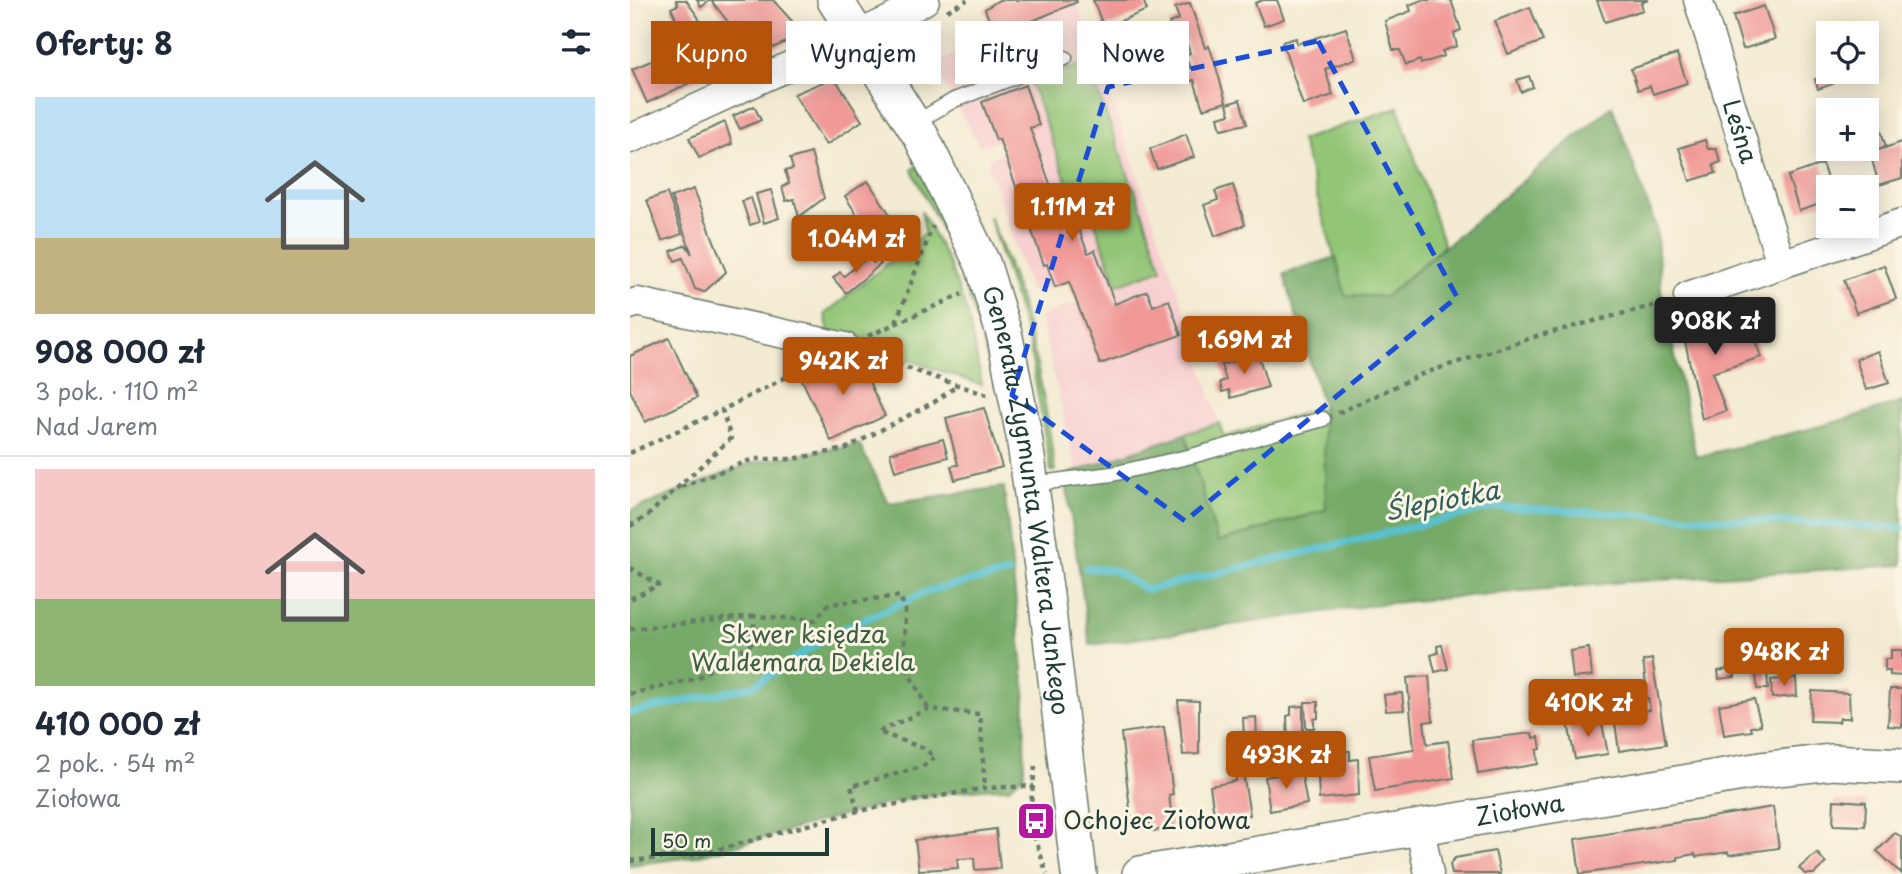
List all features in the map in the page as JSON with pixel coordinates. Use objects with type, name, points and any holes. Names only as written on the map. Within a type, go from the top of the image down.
[{"type":"street","name":"Generała Zygmunta Waltera Jankego","points":[[835,0],[850,21]]},
{"type":"street","points":[[884,21],[925,0]]},
{"type":"street","name":"Leśna","points":[[1698,0],[1781,263]]},
{"type":"street","points":[[630,139],[786,67]]},
{"type":"street","name":"Generała Zygmunta Waltera Jankego","points":[[889,84],[913,124],[983,265],[1015,381],[1031,484],[1079,874]]},
{"type":"street","points":[[1688,296],[1902,223]]},
{"type":"street","points":[[630,305],[637,302],[845,347]]},
{"type":"street","name":"Ziołowa","points":[[1140,874],[1761,770],[1832,762],[1902,765]]},
{"type":"street","points":[[1420,828],[1429,874]]},
{"type":"lane","points":[[913,124],[954,100],[1065,58]]},
{"type":"lane","points":[[1031,484],[1112,474],[1192,456],[1323,419]]},
{"type":"path","points":[[896,323],[935,220]]},
{"type":"path","points":[[630,453],[722,410],[845,347],[966,292]]},
{"type":"path","points":[[1323,419],[1422,374],[1537,336],[1637,312],[1688,296]]},
{"type":"path","points":[[845,347],[991,396]]},
{"type":"path","points":[[677,489],[753,459],[793,459],[845,449],[936,401],[958,385]]},
{"type":"path","points":[[630,526],[646,517],[731,438],[722,410]]},
{"type":"path","points":[[630,568],[659,585],[630,598]]},
{"type":"path","points":[[630,629],[754,616],[815,620],[829,604],[900,596],[905,609],[904,664],[928,709]]},
{"type":"path","points":[[630,694],[695,679],[754,642],[754,616]]},
{"type":"path","points":[[858,811],[851,786],[922,767],[934,757],[923,748],[878,732],[928,709],[980,714],[985,788]]},
{"type":"path","points":[[630,861],[702,854],[858,811],[985,788],[1034,786],[1032,829],[1047,874]]},
{"type":"highlighted area","points":[[1318,41],[1457,297],[1185,521],[1012,395],[1108,87]]},
{"type":"shaded area","points":[[1077,2],[1084,21],[1077,21],[1077,84],[1106,84],[1180,296],[1219,423],[1076,469],[1040,316],[1077,303],[1068,282],[1037,293],[1030,291],[988,165],[990,158],[1004,153],[999,140],[979,145],[941,78],[941,61],[955,55],[955,84],[1063,84],[1063,21],[1033,21]]},
{"type":"green space","points":[[1077,66],[1077,84],[1095,84],[1132,185],[1075,205],[1031,84],[1063,84],[1063,71]]},
{"type":"green space","points":[[1612,106],[1656,227],[1661,289],[1696,457],[1825,425],[1902,402],[1902,565],[1624,582],[1380,604],[1090,645],[1065,475],[1185,434],[1218,542],[1326,510],[1323,407],[1284,274],[1336,257],[1345,295],[1385,297]]},
{"type":"green space","points":[[1398,107],[1444,245],[1385,297],[1345,295],[1301,140]]},
{"type":"green space","points":[[917,166],[946,222],[978,298],[1000,386],[996,388],[958,262],[912,170]]},
{"type":"green space","points":[[1134,187],[1162,269],[1117,285],[1088,203]]},
{"type":"green space","points":[[921,211],[949,263],[968,315],[982,385],[829,333],[825,314],[925,233]]},
{"type":"green space","points":[[989,216],[1023,309],[1039,373],[1055,471],[1051,471],[1029,343]]},
{"type":"green space","points":[[1323,407],[1327,509],[1218,542],[1185,434],[1219,423],[1224,437]]},
{"type":"green space","name":"Skwer księdza Waldemara Dekiela","points":[[859,444],[889,503],[1004,487],[1025,690],[1024,774],[1009,788],[931,795],[855,812],[704,854],[630,865],[630,511],[751,463]]},
{"type":"building","points":[[676,0],[686,0],[700,21],[677,21],[671,8],[678,5]]},
{"type":"building","points":[[697,0],[711,0],[701,7]]},
{"type":"building","points":[[711,0],[773,0],[792,21],[786,21],[786,42],[772,48],[772,21],[727,21]]},
{"type":"building","points":[[999,0],[1077,2],[1032,21],[989,21],[985,9]]},
{"type":"building","points":[[1093,0],[1143,0],[1147,10],[1121,21],[1101,21]]},
{"type":"building","points":[[1277,0],[1284,19],[1264,26],[1255,3]]},
{"type":"building","points":[[1422,0],[1451,0],[1461,30],[1454,33],[1457,46],[1442,51],[1444,56],[1421,64],[1420,60],[1406,65],[1400,50],[1393,50],[1385,21],[1411,11],[1409,5]]},
{"type":"building","points":[[1597,0],[1648,0],[1641,3],[1643,10],[1605,22]]},
{"type":"building","points":[[1190,3],[1205,48],[1209,46],[1226,102],[1203,109],[1194,80],[1189,81],[1189,21],[1174,21],[1179,19],[1175,8]]},
{"type":"building","points":[[1764,6],[1775,39],[1743,49],[1733,16]]},
{"type":"building","points":[[1530,7],[1543,41],[1508,54],[1495,21]]},
{"type":"building","points":[[1346,28],[1356,59],[1325,69],[1333,95],[1303,105],[1282,42],[1296,38],[1297,44]]},
{"type":"building","points":[[1677,54],[1687,83],[1653,94],[1650,86],[1638,90],[1631,69]]},
{"type":"building","points":[[651,61],[651,84],[688,84],[647,103],[632,69]]},
{"type":"building","points":[[1529,76],[1533,87],[1521,92],[1517,80]]},
{"type":"building","points":[[818,84],[839,84],[862,121],[826,145],[794,94]]},
{"type":"building","points":[[1816,84],[1833,84],[1818,89]]},
{"type":"building","points":[[1025,85],[1039,125],[1030,128],[1068,234],[1079,230],[1088,253],[1095,250],[1115,304],[1147,291],[1153,306],[1169,300],[1181,335],[1100,364],[1069,282],[1055,287],[1047,264],[1044,265],[999,139],[996,140],[982,102]]},
{"type":"building","points":[[1240,100],[1247,124],[1221,129],[1218,117],[1230,114],[1227,104]]},
{"type":"building","points":[[754,106],[761,120],[740,129],[733,116]]},
{"type":"building","points":[[725,122],[732,144],[699,158],[689,138]]},
{"type":"building","points":[[1879,124],[1886,147],[1879,148]]},
{"type":"building","points":[[1186,134],[1194,157],[1157,169],[1150,149]]},
{"type":"building","points":[[1705,140],[1708,149],[1716,149],[1721,162],[1713,165],[1716,173],[1690,181],[1679,148]]},
{"type":"building","points":[[1902,142],[1902,178],[1879,185],[1879,175],[1876,175],[1872,161],[1879,161],[1879,150]]},
{"type":"building","points":[[811,153],[824,198],[799,217],[794,199],[786,201],[782,187],[789,183],[785,171],[793,169],[790,159]]},
{"type":"building","points":[[1822,164],[1826,175],[1816,175],[1816,205],[1799,211],[1788,176]]},
{"type":"building","points":[[868,181],[902,233],[878,248],[845,196]]},
{"type":"building","points":[[1233,185],[1245,225],[1215,236],[1204,205],[1218,200],[1215,191]]},
{"type":"building","points":[[694,189],[726,272],[704,292],[695,289],[683,258],[675,261],[671,251],[686,245],[692,254],[671,197]]},
{"type":"building","points":[[771,190],[779,218],[764,223],[756,194]]},
{"type":"building","points":[[667,193],[682,234],[662,241],[647,200]]},
{"type":"building","points":[[751,198],[759,222],[750,225],[742,201]]},
{"type":"building","points":[[868,257],[873,263],[877,260],[881,264],[846,293],[833,278],[840,272],[844,276]]},
{"type":"building","points":[[1884,265],[1896,299],[1856,313],[1844,280]]},
{"type":"building","points":[[1700,314],[1704,327],[1735,317],[1742,338],[1753,335],[1761,357],[1712,373],[1726,411],[1702,419],[1680,319]]},
{"type":"building","points":[[669,338],[697,398],[645,422],[630,390],[630,356]]},
{"type":"building","points":[[1878,351],[1889,383],[1866,390],[1856,359]]},
{"type":"building","points":[[855,352],[885,416],[831,441],[801,378]]},
{"type":"building","points":[[1258,354],[1268,387],[1231,398],[1229,390],[1222,392],[1220,382],[1226,380],[1221,365]]},
{"type":"building","points":[[984,408],[1002,467],[955,480],[951,466],[958,465],[946,418]]},
{"type":"building","points":[[943,439],[948,457],[895,471],[890,453]]},
{"type":"building","points":[[1442,645],[1448,669],[1435,672],[1431,655],[1438,653],[1437,646]]},
{"type":"building","points":[[1589,648],[1592,676],[1573,678],[1570,651]]},
{"type":"building","points":[[1891,650],[1902,650],[1902,676],[1890,675],[1890,671],[1885,671],[1885,659],[1891,659]]},
{"type":"building","points":[[1822,656],[1838,656],[1838,667],[1821,667]]},
{"type":"building","points":[[1652,659],[1666,744],[1619,751],[1614,716],[1650,710],[1648,698],[1641,699],[1639,685],[1646,684],[1643,661]]},
{"type":"building","points":[[1767,667],[1768,689],[1757,689],[1756,668]]},
{"type":"building","points":[[1734,668],[1735,677],[1719,679],[1718,671]]},
{"type":"building","points":[[1429,676],[1433,721],[1424,722],[1427,744],[1448,741],[1454,778],[1375,791],[1369,756],[1414,749],[1407,678]]},
{"type":"building","points":[[1796,678],[1797,696],[1772,698],[1771,680]]},
{"type":"building","points":[[1890,689],[1902,689],[1902,727],[1888,726]]},
{"type":"building","points":[[1812,691],[1849,693],[1850,718],[1840,718],[1839,722],[1810,721]]},
{"type":"building","points":[[1402,693],[1404,710],[1386,711],[1384,695]]},
{"type":"building","points":[[1754,699],[1761,725],[1751,727],[1752,731],[1724,735],[1719,705]]},
{"type":"building","points":[[1178,700],[1199,701],[1199,754],[1183,755]]},
{"type":"building","points":[[1305,702],[1318,702],[1318,718],[1314,719],[1314,728],[1306,728]]},
{"type":"building","points":[[1303,706],[1303,744],[1288,745],[1287,716],[1291,715],[1291,707]]},
{"type":"building","points":[[1256,717],[1258,755],[1245,756],[1243,718]]},
{"type":"building","points":[[1601,718],[1608,754],[1575,759],[1568,723]]},
{"type":"building","points":[[1164,727],[1173,794],[1169,795],[1173,828],[1153,831],[1152,823],[1132,826],[1121,733]]},
{"type":"building","points":[[1532,733],[1533,738],[1539,737],[1541,749],[1537,750],[1538,764],[1478,774],[1472,740]]},
{"type":"building","points":[[1350,751],[1350,760],[1358,759],[1359,795],[1319,799],[1317,752]]},
{"type":"building","points":[[1245,761],[1244,779],[1250,815],[1215,821],[1210,786],[1236,781],[1235,762]]},
{"type":"building","points":[[1301,771],[1307,804],[1270,811],[1265,777]]},
{"type":"building","points":[[1834,800],[1866,802],[1865,826],[1833,825]]},
{"type":"building","points":[[1773,807],[1779,848],[1729,855],[1728,852],[1696,857],[1695,854],[1678,857],[1678,860],[1580,874],[1575,839]]},
{"type":"building","points":[[996,829],[1000,868],[975,870],[974,858],[957,859],[958,868],[919,870],[915,840]]},
{"type":"building","points":[[1895,833],[1902,837],[1902,874],[1877,851]]},
{"type":"building","points":[[1495,851],[1500,874],[1452,874],[1450,864],[1455,858]]},
{"type":"building","points":[[1817,853],[1826,863],[1814,874],[1805,874],[1799,868]]},
{"type":"waterway","name":"Ślepiotka","points":[[1086,568],[1113,570],[1147,590],[1495,507],[1902,528]]},
{"type":"waterway","name":"Ślepiotka","points":[[630,713],[753,686],[832,634],[928,591],[1009,573]]},
{"type":"place","name":"Ochojec Ziołowa","points":[[1036,821]]}]
